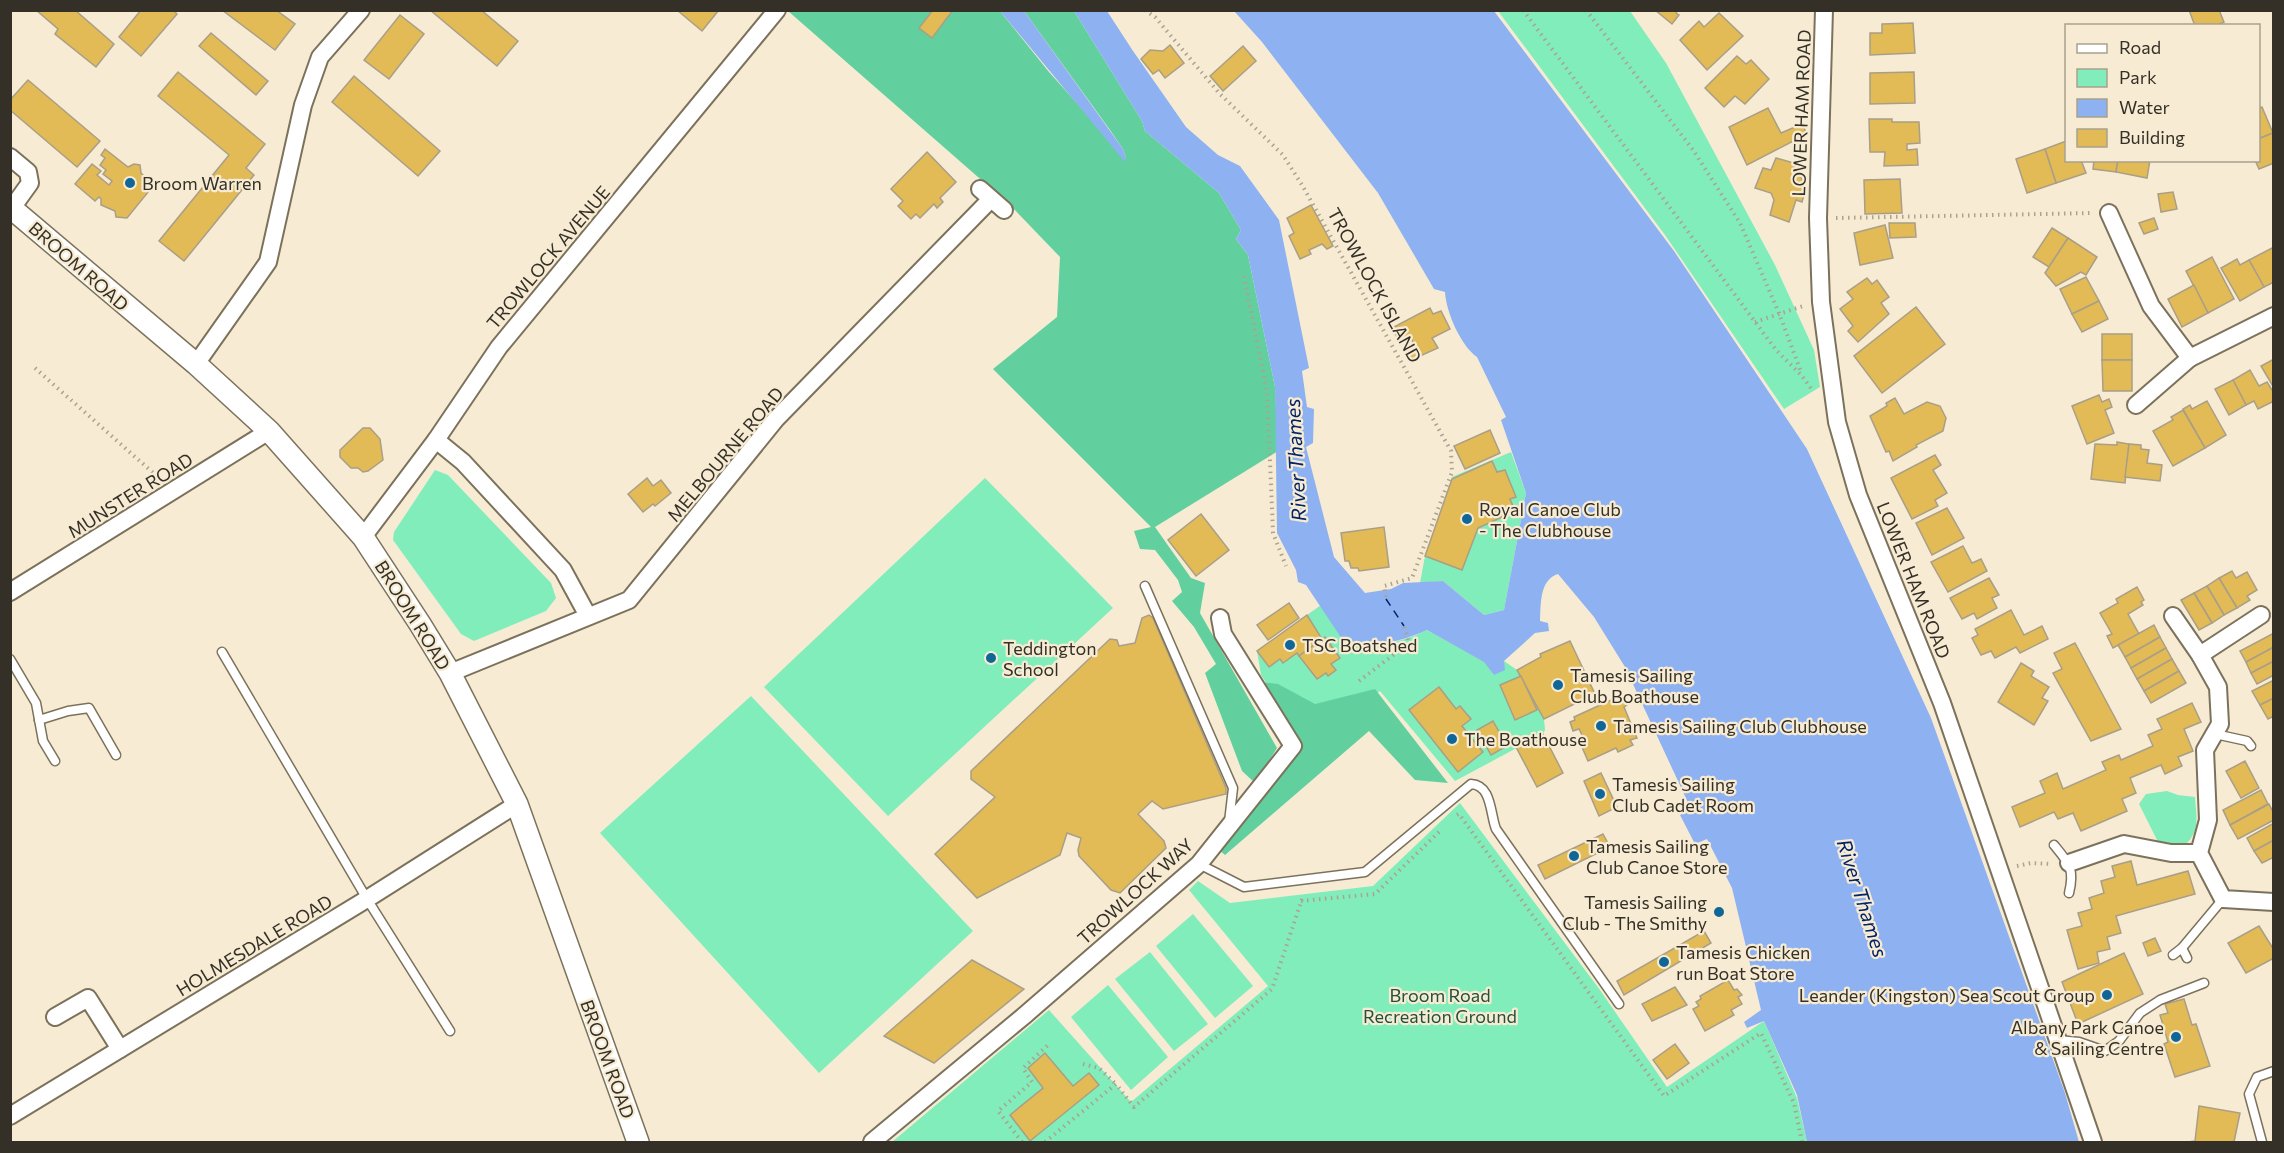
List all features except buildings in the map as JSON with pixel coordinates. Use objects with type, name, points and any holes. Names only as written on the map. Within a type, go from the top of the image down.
[{"type":"street","points":[[196,364],[268,262],[303,105],[320,57],[361,10]]},
{"type":"street","name":"LOWER HAM ROAD","points":[[1824,10],[1818,218],[1821,302],[1837,422],[1855,485],[1942,703],[2093,1143]]},
{"type":"street","name":"TROWLOCK AVENUE","points":[[363,537],[436,440],[499,347],[780,13]]},
{"type":"street","name":"BROOM ROAD","points":[[10,157],[28,172],[30,183],[11,208],[196,364],[269,431],[363,537],[420,624],[450,673],[517,804],[638,1143]]},
{"type":"street","name":"MELBOURNE ROAD","points":[[450,673],[629,600],[776,419],[992,199]]},
{"type":"street","points":[[2109,213],[2151,306],[2190,358]]},
{"type":"street","points":[[2136,405],[2190,358],[2274,316]]},
{"type":"street","name":"MUNSTER ROAD","points":[[10,592],[269,431]]},
{"type":"street","points":[[436,440],[463,462],[563,570],[588,616]]},
{"type":"street","points":[[2200,655],[2261,615]]},
{"type":"street","points":[[2173,616],[2200,655],[2218,687],[2220,724],[2205,750],[2208,820],[2199,853],[2223,899],[2274,902]]},
{"type":"street","name":"TROWLOCK WAY","points":[[872,1143],[1025,1015],[1199,864],[1293,746],[1223,634],[1220,618]]},
{"type":"street","name":"HOLMESDALE ROAD","points":[[10,1116],[367,899],[517,804]]},
{"type":"street","points":[[2069,863],[2124,843],[2171,853],[2199,853]]},
{"type":"street","points":[[55,1017],[88,998],[120,1049]]},
{"type":"lane","points":[[1145,586],[1233,788],[1228,828]]},
{"type":"lane","points":[[222,652],[367,899],[450,1031]]},
{"type":"lane","points":[[10,659],[36,703],[43,741],[55,761]]},
{"type":"lane","points":[[39,720],[68,711],[90,708],[116,755]]},
{"type":"lane","points":[[2215,734],[2247,741],[2251,746]]},
{"type":"lane","points":[[1199,864],[1244,887],[1365,872],[1471,784],[1477,784],[1485,790],[1488,797],[1496,829],[1619,1004]]},
{"type":"lane","points":[[2054,845],[2069,863],[2073,877],[2069,893]]},
{"type":"lane","points":[[2174,955],[2223,899]]},
{"type":"lane","points":[[2182,948],[2187,958]]},
{"type":"lane","points":[[2058,1040],[2079,1042],[2105,1051],[2119,1041],[2140,1013],[2160,1000],[2204,983]]},
{"type":"lane","points":[[2262,1143],[2249,1094],[2257,1077],[2274,1071]]},
{"type":"path","name":"TROWLOCK ISLAND","points":[[1145,10],[1155,17],[1219,93],[1282,155],[1302,184],[1451,451],[1452,472],[1412,578],[1384,586],[1386,599]]},
{"type":"path","points":[[1522,10],[1776,350],[1802,376],[1779,313],[1740,223],[1693,150],[1586,10]]},
{"type":"path","points":[[1818,218],[2109,213]]},
{"type":"path","points":[[1244,276],[1267,391],[1273,533],[1286,566]]},
{"type":"path","points":[[1755,321],[1821,302]]},
{"type":"path","points":[[35,368],[173,491]]},
{"type":"path","points":[[1359,681],[1409,643],[1404,626]]},
{"type":"path","points":[[1450,822],[1459,814],[1664,1096],[1761,1033],[1794,1103],[1802,1143]]},
{"type":"path","points":[[1301,901],[1375,894],[1442,830]]},
{"type":"path","points":[[2015,867],[2031,863],[2069,863]]},
{"type":"path","points":[[1083,1064],[1099,1068],[1116,1084],[1134,1107],[1272,989],[1305,890]]},
{"type":"path","points":[[1022,1143],[998,1111],[1032,1082],[1023,1068],[1048,1045]]},
{"type":"path","points":[[1045,1143],[1116,1084]]},
{"type":"green space","points":[[788,11],[1000,11],[1049,72],[1126,158],[1123,149],[1110,130],[1024,11],[1074,11],[1142,121],[1145,131],[1219,193],[1241,230],[1236,239],[1248,255],[1275,387],[1278,451],[1155,527],[1191,578],[1205,583],[1200,613],[1277,748],[1255,783],[1242,771],[1205,673],[1216,664],[1194,627],[1172,601],[1182,592],[1178,580],[1155,550],[1140,549],[1134,531],[1151,527],[993,369],[1057,317],[1060,257],[1010,205]]},
{"type":"green space","points":[[1498,11],[1630,11],[1666,63],[1775,265],[1814,350],[1820,387],[1784,409],[1665,235]]},
{"type":"green space","points":[[1511,452],[1526,493],[1504,610],[1484,615],[1443,581],[1420,583],[1425,556],[1452,477]]},
{"type":"green space","points":[[435,470],[448,475],[551,583],[556,598],[546,611],[474,641],[461,634],[393,540],[394,532]]},
{"type":"green space","points":[[985,478],[1113,608],[888,816],[764,687]]},
{"type":"green space","points":[[1321,605],[1343,639],[1375,644],[1395,642],[1427,630],[1485,662],[1494,675],[1504,661],[1517,670],[1544,719],[1543,734],[1455,781],[1380,691],[1311,752],[1261,675],[1257,651]]},
{"type":"green space","points":[[1260,682],[1278,684],[1315,704],[1375,689],[1448,783],[1415,780],[1369,731],[1225,855],[1218,849],[1300,744]]},
{"type":"green space","points":[[751,696],[973,931],[819,1073],[600,833]]},
{"type":"green space","points":[[2167,791],[2195,797],[2195,828],[2185,845],[2158,842],[2139,804],[2146,794]]},
{"type":"green space","name":"Broom Road Recreation Ground","points":[[1460,803],[1600,990],[1667,1087],[1764,1021],[1797,1098],[1807,1142],[892,1142],[1049,1010],[1131,1102],[1268,986],[1189,890],[1198,881],[1230,903],[1373,886]]},
{"type":"green space","points":[[1193,914],[1253,986],[1215,1018],[1156,946]]},
{"type":"green space","points":[[1150,952],[1208,1024],[1174,1051],[1115,979]]},
{"type":"green space","points":[[1108,985],[1168,1057],[1131,1090],[1071,1017]]},
{"type":"water","points":[[1000,11],[1024,11],[1123,149],[1125,162]]},
{"type":"water","name":"River Thames","points":[[1074,11],[1107,11],[1186,127],[1218,155],[1240,166],[1279,220],[1309,368],[1302,371],[1307,407],[1314,409],[1313,443],[1306,447],[1334,557],[1365,593],[1391,589],[1403,583],[1443,581],[1484,615],[1504,610],[1526,493],[1501,420],[1506,417],[1477,357],[1465,345],[1455,328],[1445,292],[1434,289],[1378,193],[1262,42],[1234,11],[1494,11],[1674,251],[1807,449],[1931,718],[2065,1093],[2079,1142],[1807,1142],[1797,1095],[1764,1021],[1747,1028],[1744,1022],[1761,1010],[1732,888],[1707,839],[1695,844],[1680,815],[1691,809],[1625,667],[1594,617],[1558,574],[1547,582],[1542,594],[1540,621],[1548,623],[1549,631],[1535,633],[1504,661],[1505,670],[1494,675],[1484,662],[1427,630],[1385,643],[1365,643],[1342,639],[1306,585],[1298,582],[1296,570],[1277,533],[1275,387],[1248,255],[1236,239],[1241,230],[1219,193],[1145,131],[1142,121]]},
{"type":"ferry route","points":[[1386,599],[1404,626]]},
{"type":"place","name":"Broom Warren","points":[[130,183]]},
{"type":"place","name":"Royal Canoe Club - The Clubhouse","points":[[1467,519]]},
{"type":"place","name":"TSC Boatshed","points":[[1290,645]]},
{"type":"place","name":"Teddington School","points":[[991,658]]},
{"type":"place","name":"Tamesis Sailing Club Boathouse","points":[[1558,685]]},
{"type":"place","name":"Tamesis Sailing Club Clubhouse","points":[[1601,726]]},
{"type":"place","name":"The Boathouse","points":[[1452,739]]},
{"type":"place","name":"Tamesis Sailing Club Cadet Room","points":[[1600,794]]},
{"type":"place","name":"Tamesis Sailing Club Canoe Store","points":[[1574,856]]},
{"type":"place","name":"Tamesis Sailing Club - The Smithy","points":[[1719,912]]},
{"type":"place","name":"Tamesis Chicken run Boat Store","points":[[1664,962]]},
{"type":"place","name":"Leander (Kingston) Sea Scout Group","points":[[2107,995]]},
{"type":"place","name":"Albany Park Canoe & Sailing Centre","points":[[2176,1037]]}]
